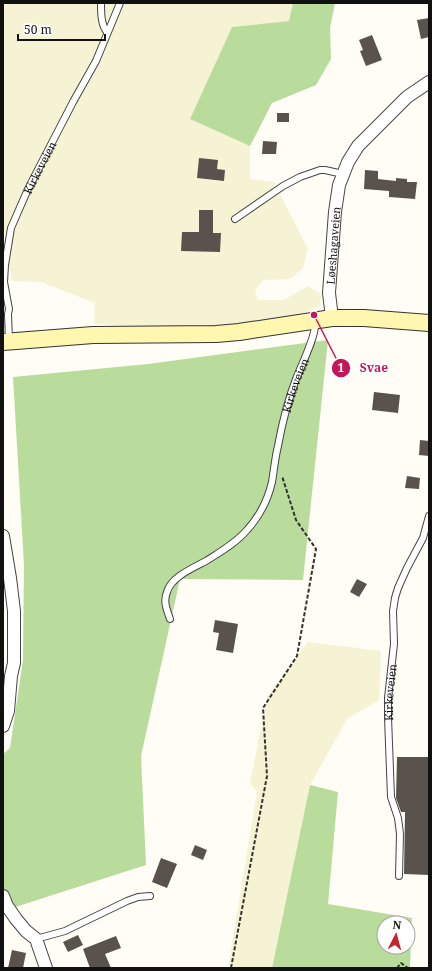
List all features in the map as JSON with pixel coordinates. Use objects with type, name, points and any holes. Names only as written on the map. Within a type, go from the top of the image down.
[{"type":"main road","name":"Kirkeveien","points":[[6,342],[93,335],[216,334],[332,318],[364,318],[429,323]]},
{"type":"street","name":"Løeshagaveien","points":[[332,318],[329,293],[335,212],[339,185],[343,174],[348,162],[358,146],[407,97],[429,82]]},
{"type":"street","points":[[3,536],[14,611],[14,663],[7,678],[8,711],[3,726]]},
{"type":"street","points":[[3,896],[7,906],[16,919],[26,931],[36,939],[46,968]]},
{"type":"lane","points":[[101,3],[102,20],[107,32]]},
{"type":"lane","name":"Kirkeveien","points":[[6,342],[9,309],[4,282],[11,228],[28,189],[96,61],[120,3]]},
{"type":"lane","points":[[234,219],[283,186],[300,177],[320,170],[343,174]]},
{"type":"lane","name":"Kirkeveien","points":[[170,619],[165,604],[165,599],[172,582],[229,545],[248,530],[268,496],[290,396],[312,339],[315,327],[314,320]]},
{"type":"lane","name":"Kirkeveien","points":[[399,876],[400,834],[398,818],[391,797],[388,717],[388,698],[394,644],[393,611],[398,588],[404,573],[423,538],[429,516]]},
{"type":"lane","points":[[36,939],[65,931],[127,901],[138,897],[150,896]]},
{"type":"path","points":[[231,968],[267,776],[263,708],[297,656],[316,549],[296,520],[282,476],[273,473]]},
{"type":"path","points":[[397,968],[401,963],[408,968]]},
{"type":"shaded area","points":[[3,3],[293,3],[289,21],[232,27],[190,119],[250,146],[250,179],[274,182],[308,249],[303,268],[290,279],[263,280],[255,291],[258,300],[284,300],[308,286],[321,294],[320,306],[311,311],[288,317],[230,327],[165,327],[94,324],[95,303],[41,282],[12,281],[5,230],[3,229]]},
{"type":"shaded area","points":[[308,642],[381,651],[379,700],[347,719],[310,785],[272,968],[228,968],[257,792],[250,783],[267,697]]},
{"type":"green space","points":[[293,3],[335,3],[330,28],[331,59],[316,85],[272,103],[250,146],[190,119],[232,27],[289,21]]},
{"type":"green space","points":[[328,340],[303,580],[180,579],[141,756],[146,865],[3,911],[3,754],[10,748],[23,660],[24,565],[13,377],[148,364]]},
{"type":"green space","points":[[310,785],[338,792],[328,904],[394,915],[376,915],[376,955],[411,955],[410,968],[272,968]]},
{"type":"building","points":[[429,18],[429,37],[421,39],[417,20]]},
{"type":"building","points":[[372,35],[382,60],[366,66],[360,51],[363,50],[359,40]]},
{"type":"building","points":[[277,113],[289,113],[289,122],[277,122]]},
{"type":"building","points":[[263,141],[277,142],[276,154],[262,154]]},
{"type":"building","points":[[199,158],[218,160],[217,169],[225,170],[224,181],[197,178]]},
{"type":"building","points":[[365,170],[378,171],[378,179],[396,181],[396,178],[407,179],[407,182],[417,182],[415,199],[389,197],[389,191],[364,189]]},
{"type":"building","points":[[199,210],[213,210],[213,233],[221,233],[220,252],[181,251],[182,232],[199,232]]},
{"type":"building","points":[[374,392],[400,395],[398,413],[372,410]]},
{"type":"building","points":[[420,440],[429,441],[429,456],[419,455]]},
{"type":"building","points":[[407,476],[420,478],[419,489],[405,488]]},
{"type":"building","points":[[357,579],[367,584],[359,597],[350,592]]},
{"type":"building","points":[[215,620],[238,624],[233,653],[216,650],[219,633],[213,632]]},
{"type":"building","points":[[397,757],[429,757],[429,875],[404,874],[405,812],[401,812],[396,798]]},
{"type":"building","points":[[195,845],[207,850],[203,860],[191,855]]},
{"type":"building","points":[[161,858],[177,864],[167,888],[152,882]]},
{"type":"building","points":[[78,935],[83,945],[68,952],[63,942]]},
{"type":"building","points":[[116,936],[121,948],[105,954],[111,968],[90,968],[83,949]]},
{"type":"building","points":[[12,950],[26,953],[23,968],[8,968]]},
{"type":"place","name":"Svae","points":[[314,315]]}]
